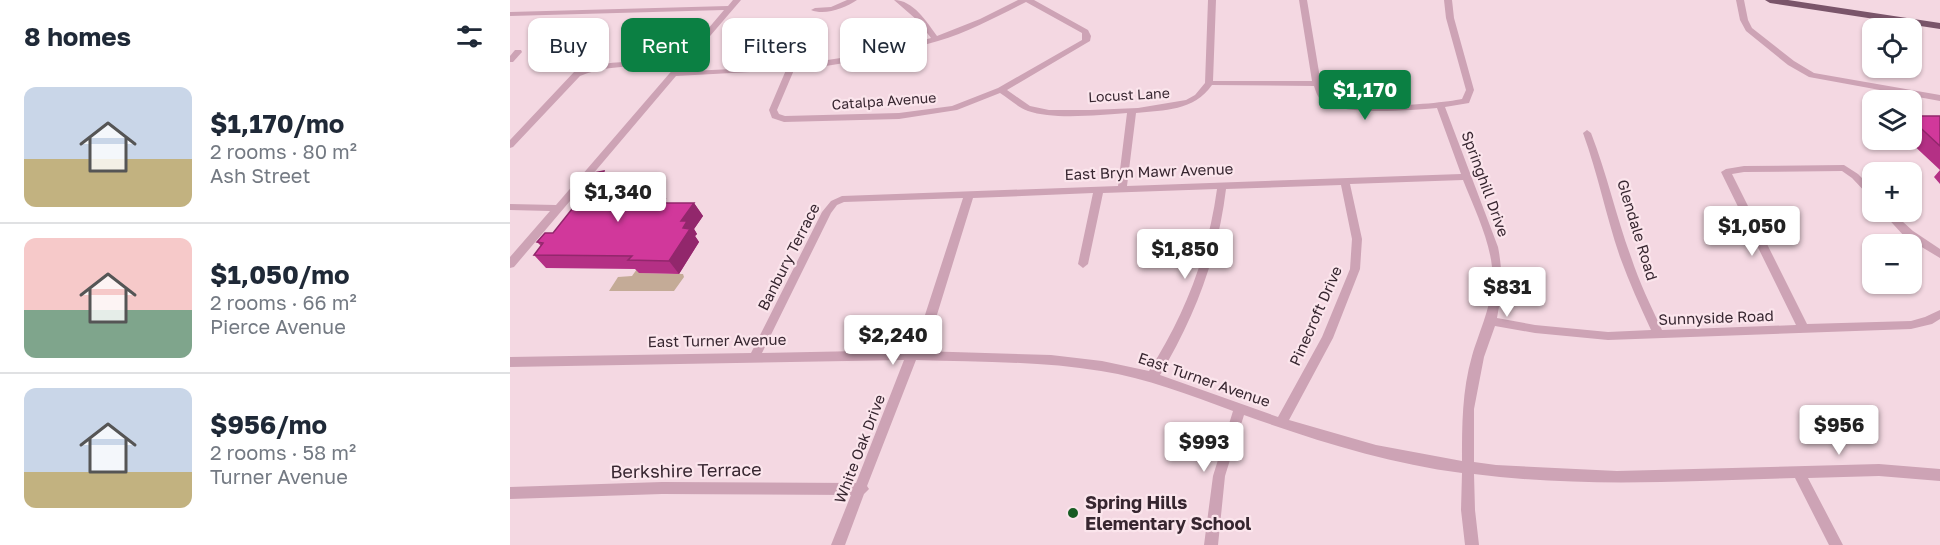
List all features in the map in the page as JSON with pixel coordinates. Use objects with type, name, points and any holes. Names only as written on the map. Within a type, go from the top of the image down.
[{"type":"main road","points":[[1770,0],[1940,26]]},
{"type":"street","points":[[710,31],[737,0]]},
{"type":"street","points":[[815,10],[832,9],[853,0]]},
{"type":"street","points":[[898,0],[920,18],[936,39]]},
{"type":"street","points":[[828,64],[867,57],[936,39],[984,21],[1024,0]]},
{"type":"street","name":"Catalpa Avenue","points":[[789,72],[774,107],[775,116],[790,119],[915,115],[954,108],[1001,90],[1082,45],[1087,39],[1085,32],[1029,0]]},
{"type":"street","points":[[1212,0],[1209,83],[1317,84]]},
{"type":"street","points":[[1304,0],[1317,84],[1321,95],[1327,102],[1344,107],[1440,105],[1466,101],[1470,93],[1450,18],[1448,0]]},
{"type":"street","points":[[1740,0],[1744,20],[1749,28],[1791,63],[1812,75],[1940,98]]},
{"type":"street","points":[[510,14],[730,8]]},
{"type":"street","points":[[510,60],[518,52]]},
{"type":"street","points":[[510,145],[577,74],[607,64],[621,64]]},
{"type":"street","points":[[510,264],[674,74],[732,72]]},
{"type":"street","name":"Locust Lane","points":[[1001,90],[1024,106],[1039,111],[1132,110],[1167,108],[1191,102],[1209,83]]},
{"type":"street","name":"Springhill Drive","points":[[1440,105],[1493,247],[1497,268],[1497,289],[1491,321],[1478,357],[1471,387],[1468,510],[1472,545]]},
{"type":"street","points":[[1122,188],[1132,110]]},
{"type":"street","name":"Glendale Road","points":[[1587,133],[1600,168],[1625,256],[1659,335]]},
{"type":"street","points":[[1804,330],[1726,171],[1844,168],[1862,183]]},
{"type":"street","name":"East Bryn Mawr Avenue","points":[[834,203],[855,198],[1467,177]]},
{"type":"street","name":"Pinecroft Drive","points":[[1281,423],[1322,349],[1355,269],[1357,239],[1345,181]]},
{"type":"street","points":[[1152,377],[1182,327],[1207,260],[1218,225],[1222,185]]},
{"type":"street","points":[[1083,264],[1100,189]]},
{"type":"street","name":"White Oak Drive","points":[[838,545],[862,489],[912,356],[930,318],[969,194]]},
{"type":"street","name":"Banbury Terrace","points":[[756,357],[834,203]]},
{"type":"street","points":[[510,207],[558,208]]},
{"type":"street","points":[[1897,222],[1909,234],[1940,254]]},
{"type":"street","name":"Sunnyside Road","points":[[1491,321],[1572,334],[1659,335],[1911,325],[1928,321],[1940,314]]},
{"type":"street","name":"East Turner Avenue","points":[[510,362],[912,356],[1051,360],[1102,366],[1152,377],[1281,423],[1376,451],[1468,467],[1587,477],[1879,470],[1940,475]]},
{"type":"street","points":[[1211,545],[1219,476],[1240,408]]},
{"type":"street","points":[[1799,473],[1836,545]]},
{"type":"street","name":"Berkshire Terrace","points":[[510,493],[662,488],[862,489]]},
{"type":"shaded area","points":[[637,269],[640,273],[683,274],[684,277],[674,291],[609,291],[618,277],[632,276]]},
{"type":"building","points":[[1922,116],[1940,116],[1940,146],[1922,129]]},
{"type":"building","points":[[604,171],[603,176],[645,177],[631,195],[625,198],[665,199],[662,203],[694,203],[681,221],[687,221],[683,228],[690,229],[669,261],[628,260],[632,256],[534,255],[543,243],[537,242],[545,233],[553,233],[580,199],[572,199],[573,193],[589,174]]},
{"type":"place","name":"Spring Hills Elementary School","points":[[1073,513]]}]
